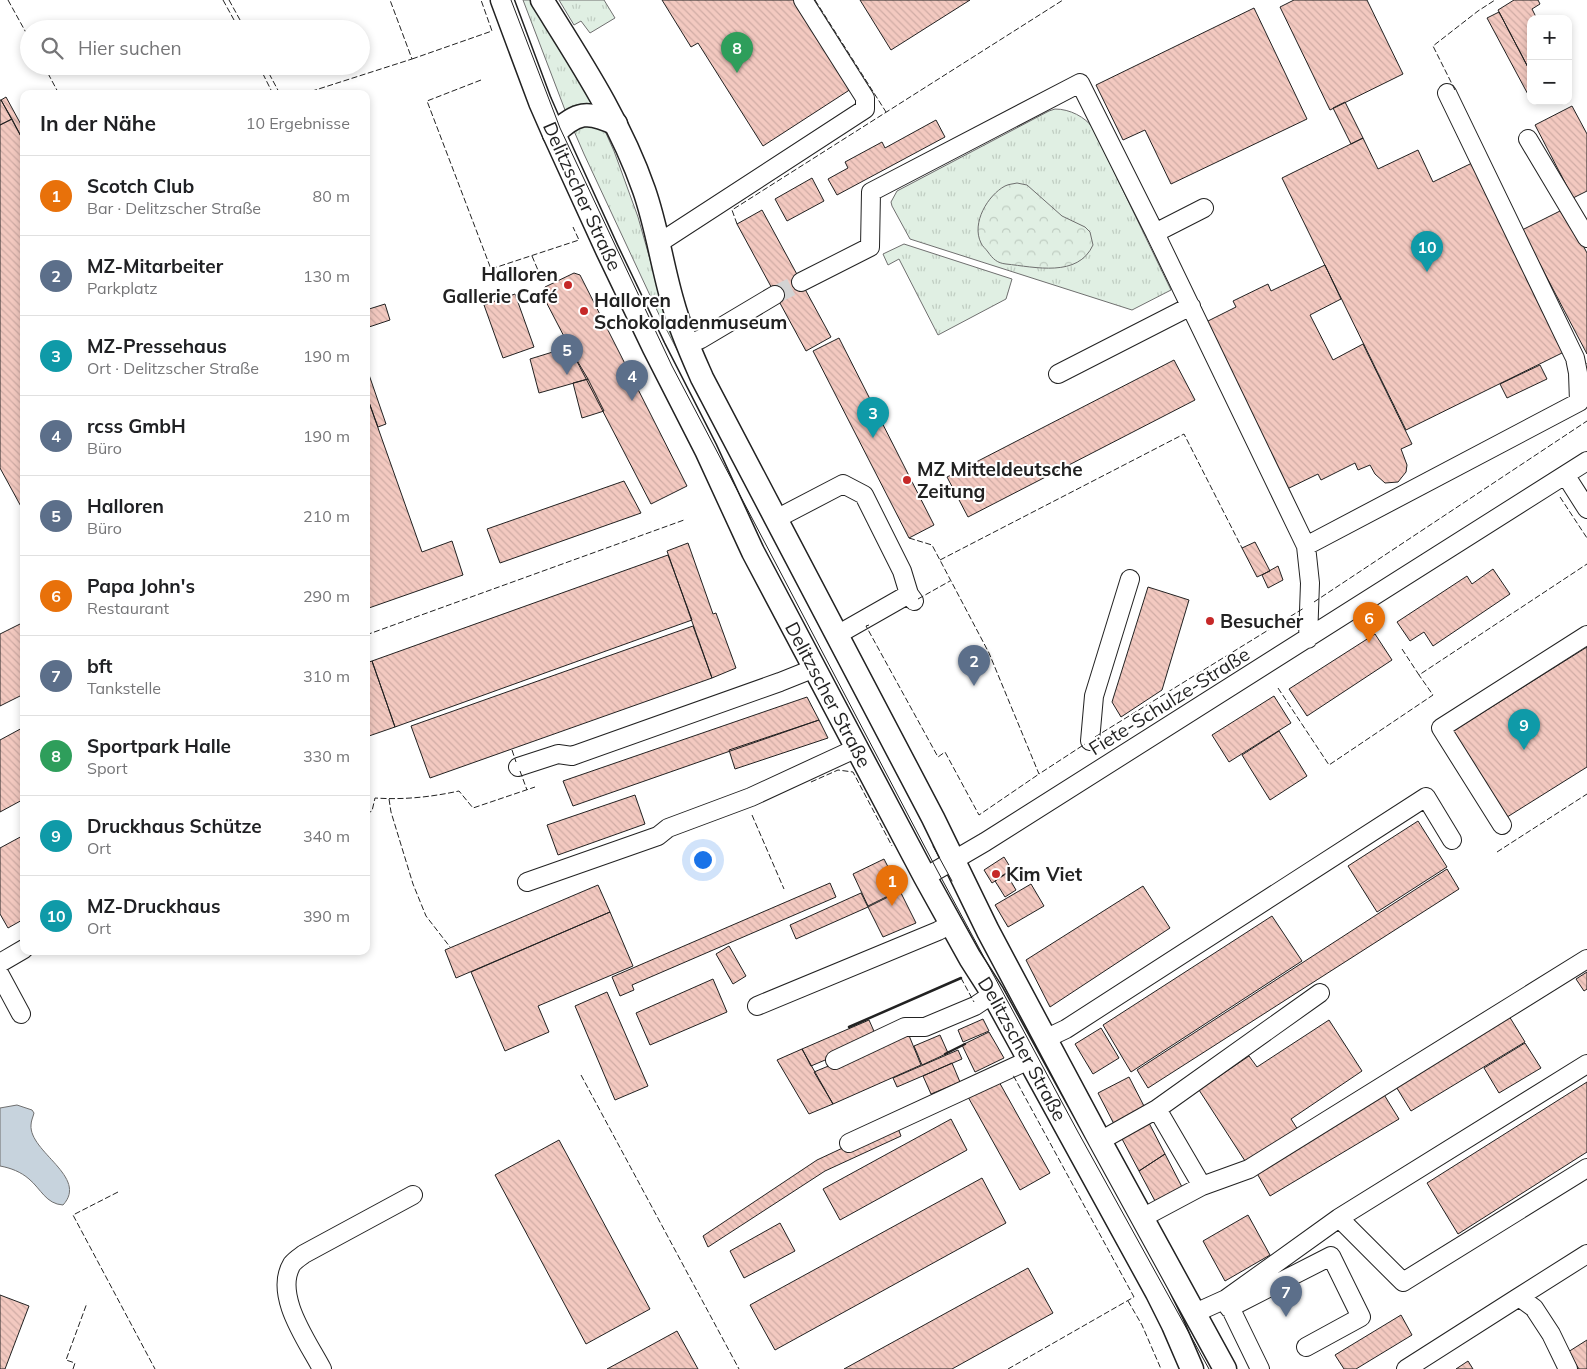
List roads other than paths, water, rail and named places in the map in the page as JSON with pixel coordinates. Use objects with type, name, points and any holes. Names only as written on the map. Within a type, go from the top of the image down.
[{"type":"main road","name":"Delitzscher Straße","points":[[502,0],[554,134],[611,258],[706,450],[753,552],[924,877],[970,958],[993,994],[1157,1293],[1192,1369]]},
{"type":"main road","name":"Delitzscher Straße","points":[[542,0],[604,100],[632,158],[659,243],[673,303],[687,345],[702,378],[933,818],[988,931],[1045,1039],[1226,1369]]},
{"type":"main road","points":[[554,134],[575,117],[585,114],[596,115],[616,124]]},
{"type":"street","points":[[659,243],[865,108],[865,98],[802,0]]},
{"type":"street","points":[[801,282],[870,248],[871,192],[1080,83],[1191,306],[1306,546],[1310,583],[1308,639]]},
{"type":"street","points":[[1306,546],[1579,402],[1578,373],[1575,358],[1447,93]]},
{"type":"street","points":[[1528,139],[1587,238]]},
{"type":"street","points":[[1155,233],[1204,208]]},
{"type":"street","points":[[687,345],[701,339],[775,295]]},
{"type":"street","points":[[1058,374],[1191,306]]},
{"type":"street","points":[[1580,470],[1587,509]]},
{"type":"street","name":"Fiete-Schulze-Straße","points":[[924,877],[953,861],[1580,470]]},
{"type":"street","points":[[776,519],[843,484],[864,495],[902,571],[912,597],[837,635]]},
{"type":"street","points":[[1090,741],[1094,696],[1130,579]]},
{"type":"street","points":[[1502,825],[1441,728],[1587,635]]},
{"type":"street","points":[[518,767],[558,754],[572,756],[815,668]]},
{"type":"street","points":[[526,882],[658,836],[668,828],[751,797],[857,748]]},
{"type":"street","points":[[1045,1039],[1066,1029],[1426,797],[1452,840]]},
{"type":"street","points":[[757,1006],[951,924]]},
{"type":"street","points":[[0,963],[20,951]]},
{"type":"street","points":[[1142,1218],[1202,1186],[1249,1168],[1587,959]]},
{"type":"street","points":[[0,975],[21,1014]]},
{"type":"street","points":[[1100,1141],[1157,1109],[1320,992]]},
{"type":"street","points":[[835,1060],[905,1027],[925,1027],[975,1006],[993,994]]},
{"type":"street","points":[[849,1143],[1029,1060]]},
{"type":"street","points":[[1227,1304],[1339,1218],[1587,1064]]},
{"type":"street","points":[[1157,1109],[1202,1186]]},
{"type":"street","points":[[1339,1218],[1403,1282],[1587,1168]]},
{"type":"street","points":[[322,1369],[288,1303],[288,1274],[293,1263],[304,1254],[413,1195]]},
{"type":"street","points":[[1406,1369],[1587,1254]]},
{"type":"street","points":[[1195,1313],[1227,1304],[1331,1256],[1361,1317],[1306,1348]]},
{"type":"street","points":[[1519,1297],[1534,1308],[1551,1334],[1568,1369]]},
{"type":"street","points":[[1227,1304],[1260,1369]]},
{"type":"tunnel","points":[[775,295],[801,282]]},
{"type":"tram line","points":[[511,0],[560,128],[672,366],[937,870],[1078,1132],[1209,1369]]},
{"type":"tram line","points":[[933,846],[952,881]]},
{"type":"place","name":"Sportpark Halle","points":[[737,73]]},
{"type":"place","name":"MZ-Druckhaus","points":[[1427,272]]},
{"type":"place","name":"Halloren Gallerie Café","points":[[568,285]]},
{"type":"place","name":"Halloren Schokoladenmuseum","points":[[584,311]]},
{"type":"place","name":"Halloren","points":[[567,375]]},
{"type":"place","name":"rcss GmbH","points":[[632,401]]},
{"type":"place","name":"MZ-Pressehaus","points":[[873,438]]},
{"type":"place","name":"MZ Mitteldeutsche Zeitung","points":[[907,480]]},
{"type":"place","name":"Besucher","points":[[1210,621]]},
{"type":"place","name":"Papa John's","points":[[1369,643]]},
{"type":"place","name":"MZ-Mitarbeiter","points":[[974,686]]},
{"type":"place","name":"Druckhaus Schütze","points":[[1524,750]]},
{"type":"place","name":"Kim Viet","points":[[996,874]]},
{"type":"place","name":"Scotch Club","points":[[892,906]]},
{"type":"place","name":"bft","points":[[1286,1317]]}]
